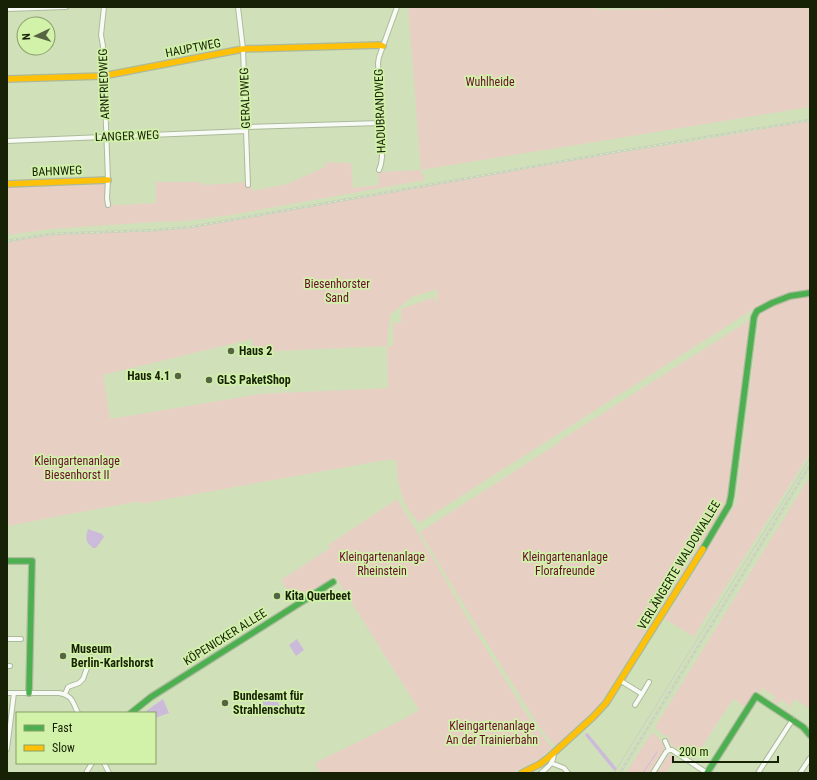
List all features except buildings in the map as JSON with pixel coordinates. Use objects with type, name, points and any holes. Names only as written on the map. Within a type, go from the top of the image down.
[{"type":"street","points":[[7,9],[66,7]]},
{"type":"street","name":"ARNFRIEDWEG","points":[[104,7],[101,35],[103,46],[108,205]]},
{"type":"street","name":"HADUBRANDWEG","points":[[379,170],[382,156],[378,63],[397,7]]},
{"type":"street","name":"GERALDWEG","points":[[239,9],[243,49],[248,185]]},
{"type":"street","name":"HAUPTWEG","points":[[7,78],[103,76],[243,49],[358,45],[383,46]]},
{"type":"street","name":"LANGER WEG","points":[[7,141],[380,123]]},
{"type":"street","name":"BAHNWEG","points":[[7,184],[108,180]]},
{"type":"street","name":"VERLÄNGERTE WALDOWALLEE","points":[[522,773],[540,764],[600,710],[610,698],[706,544],[730,502],[754,317],[757,311],[774,301],[796,294],[810,293]]},
{"type":"street","points":[[7,561],[32,561],[29,693]]},
{"type":"street","name":"KÖPENICKER ALLEE","points":[[132,712],[151,696],[333,582]]},
{"type":"street","points":[[7,639],[21,639]]},
{"type":"street","points":[[65,694],[68,687],[79,683],[83,679],[91,658]]},
{"type":"street","points":[[621,681],[642,694]]},
{"type":"street","points":[[635,706],[649,682]]},
{"type":"street","points":[[7,693],[65,694],[68,695],[77,712]]},
{"type":"street","points":[[7,749],[14,693]]},
{"type":"street","points":[[669,750],[672,750],[707,773],[756,696],[803,726],[810,735]]},
{"type":"street","points":[[758,773],[792,719]]},
{"type":"street","points":[[665,741],[669,750]]},
{"type":"street","points":[[653,773],[666,752],[669,750]]},
{"type":"street","points":[[541,773],[552,763],[555,751]]},
{"type":"street","points":[[800,773],[810,758]]},
{"type":"street","points":[[552,763],[564,768],[568,773]]},
{"type":"street","points":[[86,773],[91,764]]},
{"type":"street","points":[[104,764],[109,773]]},
{"type":"green space","name":"Wuhlheide","points":[[410,7],[598,7],[598,10],[663,9],[664,7],[810,7],[810,107],[421,170],[408,9],[410,9]]},
{"type":"green space","points":[[810,121],[810,290],[755,308],[419,523],[408,509],[404,501],[399,486],[396,460],[391,461],[391,459],[146,503],[134,502],[7,526],[7,243],[33,237],[52,235],[192,228],[611,154]],"holes":[[[437,290],[437,303],[435,303],[435,297],[401,309],[401,323],[393,323],[393,346],[387,346],[390,315],[412,297]],[[252,339],[253,352],[387,346],[388,388],[256,394],[110,419],[103,375]]]},
{"type":"green space","points":[[325,162],[351,163],[353,188],[379,185],[378,172],[421,170],[425,180],[231,215],[187,221],[51,229],[7,235],[7,187],[106,183],[110,203],[113,205],[156,203],[156,182],[201,182],[202,185],[251,182],[252,191],[287,184],[325,167]]},
{"type":"green space","points":[[810,296],[810,453],[694,637],[663,618],[669,612],[736,503],[759,316],[762,312],[783,300]]},
{"type":"green space","name":"Kleingartenanlage Florafreunde","points":[[750,320],[727,502],[600,705],[556,746],[539,726],[420,532],[560,442],[559,441]]},
{"type":"green space","points":[[810,476],[810,709],[795,699],[787,711],[786,710],[789,705],[781,700],[778,704],[773,702],[776,697],[762,688],[759,692],[757,691],[747,708],[733,699],[694,759],[670,744],[668,737],[670,736],[663,735],[655,727]]},
{"type":"green space","points":[[397,499],[467,618],[528,717],[552,748],[538,761],[512,773],[320,773],[315,763],[406,718],[419,710],[335,576],[295,602],[281,580],[330,548],[328,545]]},
{"type":"green space","points":[[652,732],[662,742],[664,750],[649,773],[626,773]]},
{"type":"green space","points":[[669,754],[676,758],[666,773],[657,773]]},
{"type":"shaded area","points":[[88,529],[102,534],[104,537],[96,548],[93,548],[89,544],[86,538]]},
{"type":"shaded area","points":[[297,639],[304,650],[296,656],[289,645]]},
{"type":"shaded area","points":[[275,696],[282,711],[268,717],[263,706],[263,700]]},
{"type":"shaded area","points":[[163,699],[169,713],[156,718],[156,712],[146,711]]},
{"type":"waterway","points":[[587,735],[615,769]]},
{"type":"waterway","points":[[643,773],[657,752]]},
{"type":"tram line","points":[[614,773],[810,458]]},
{"type":"railway","points":[[7,241],[52,234],[156,230],[191,227],[610,153],[810,120]]},
{"type":"railway","points":[[620,773],[810,465]]},
{"type":"traffic: fast","points":[[703,549],[729,505],[731,496],[754,317],[757,311],[772,303],[790,296],[810,293]]},
{"type":"traffic: fast","points":[[7,561],[32,561],[29,693]]},
{"type":"traffic: fast","points":[[132,712],[151,697],[333,582]]},
{"type":"traffic: fast","points":[[707,773],[756,696],[803,727],[810,735]]},
{"type":"traffic: slow","points":[[7,79],[103,76],[243,49],[383,46]]},
{"type":"traffic: slow","points":[[7,184],[108,180]]},
{"type":"traffic: slow","points":[[522,773],[548,758],[593,717],[606,703],[703,549]]},
{"type":"place","name":"Haus 2","points":[[231,351]]},
{"type":"place","name":"Haus 4.1","points":[[178,376]]},
{"type":"place","name":"GLS PaketShop","points":[[209,380]]},
{"type":"place","name":"Kita Querbeet","points":[[277,596]]},
{"type":"place","name":"Museum Berlin-Karlshorst","points":[[63,656]]},
{"type":"place","name":"Bundesamt für Strahlenschutz","points":[[225,703]]},
{"type":"park label","name":"Biesenhorster Sand","points":[[337,291]]},
{"type":"park label","name":"Kleingartenanlage Biesenhorst II","points":[[77,468]]},
{"type":"park label","name":"Kleingartenanlage Rheinstein","points":[[382,564]]},
{"type":"park label","name":"Kleingartenanlage An der Trainierbahn","points":[[492,733]]}]
